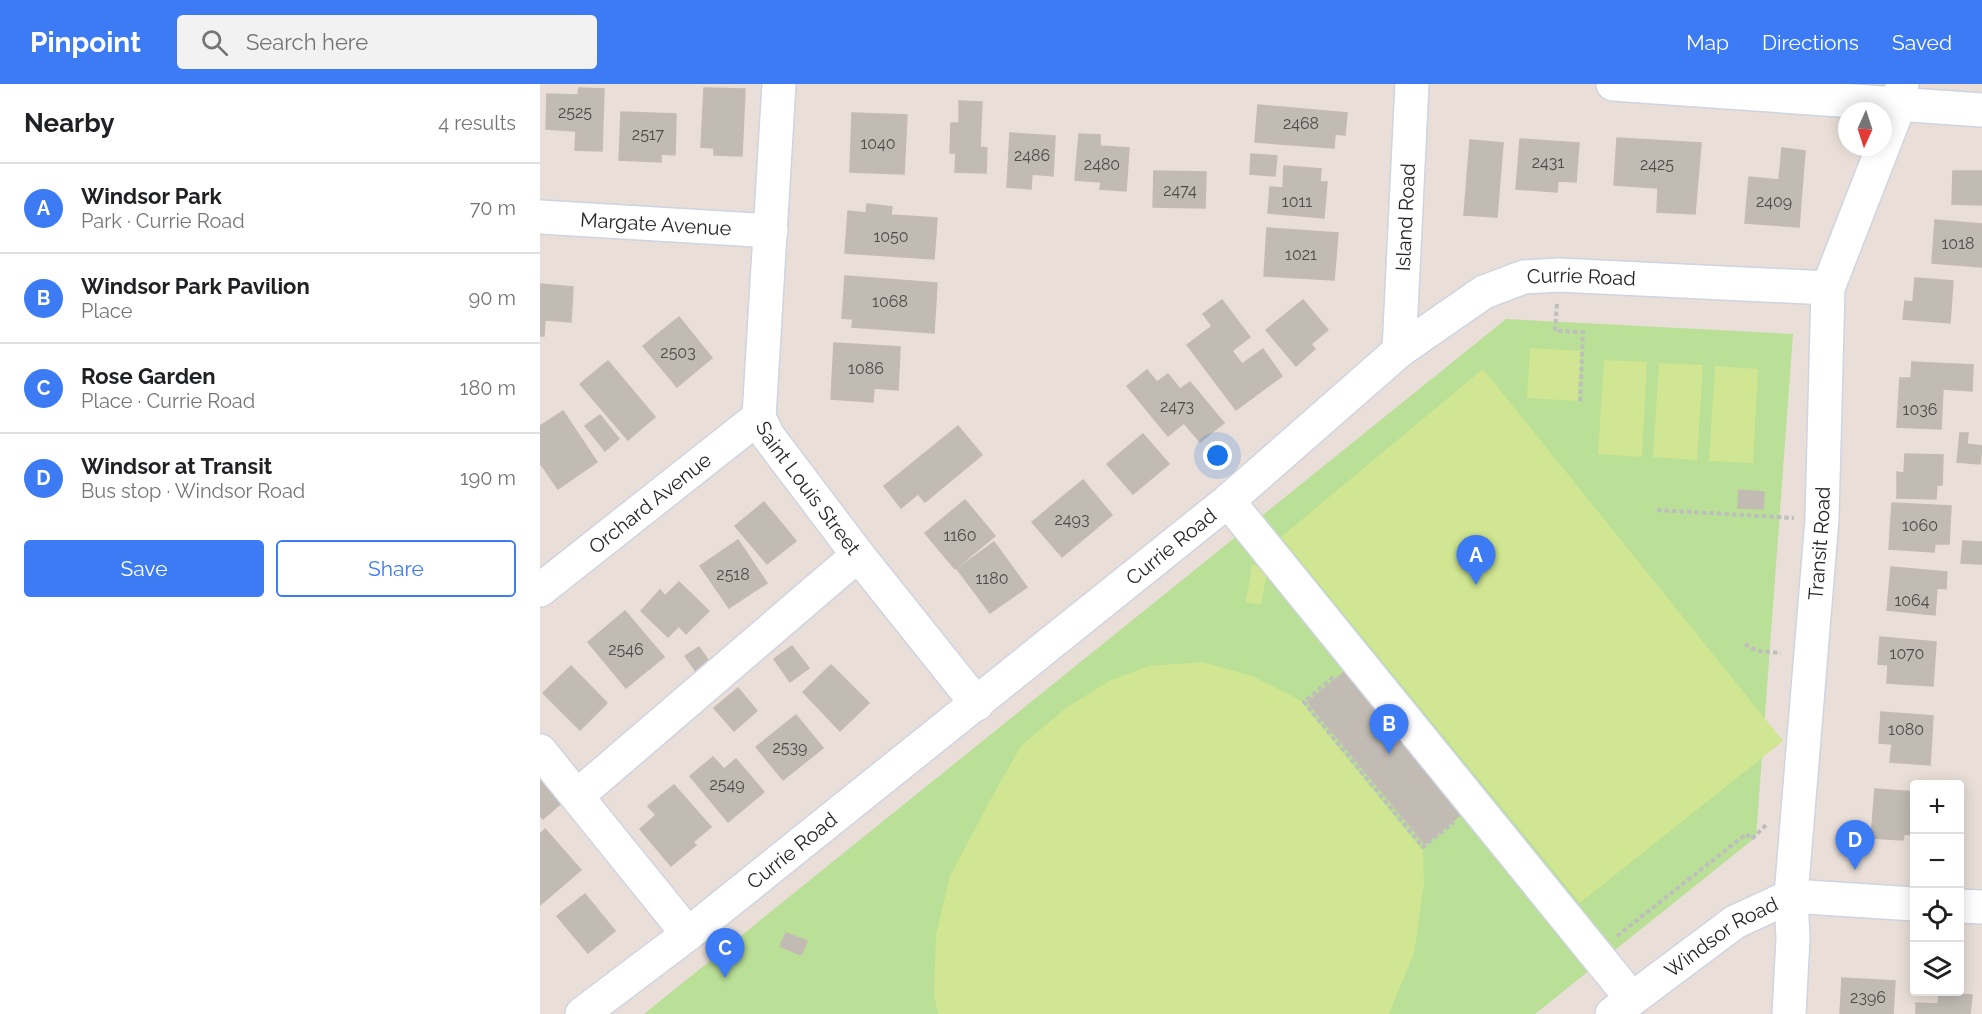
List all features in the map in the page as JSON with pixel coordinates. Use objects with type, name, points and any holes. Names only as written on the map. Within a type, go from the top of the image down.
[{"type":"street","name":"Saint Louis Street","points":[[779,84],[759,417],[768,436],[858,555],[977,704]]},
{"type":"street","name":"Island Road","points":[[1399,351],[1412,84]]},
{"type":"street","points":[[1613,84],[1901,94],[1982,110]]},
{"type":"street","name":"Transit Road","points":[[1789,1014],[1793,938],[1791,897],[1822,519],[1828,288],[1901,94]]},
{"type":"street","name":"Margate Avenue","points":[[540,217],[771,231]]},
{"type":"street","name":"Currie Road","points":[[582,1014],[688,934],[1228,501],[1399,351],[1484,292],[1524,277],[1559,275],[1828,288]]},
{"type":"street","name":"Orchard Avenue","points":[[540,590],[759,417]]},
{"type":"street","points":[[1228,501],[1595,953],[1622,1007]]},
{"type":"street","points":[[577,796],[858,555]]},
{"type":"street","points":[[540,751],[688,934]]},
{"type":"street","name":"Windsor Road","points":[[1622,1007],[1735,922],[1791,897],[1910,904]]},
{"type":"street","points":[[1964,906],[1982,907]]},
{"type":"path","points":[[1559,275],[1556,331],[1583,332],[1580,402]]},
{"type":"path","points":[[1657,510],[1779,517]]},
{"type":"path","points":[[1745,644],[1757,651],[1792,653]]},
{"type":"path","points":[[1355,658],[1304,702],[1423,847],[1475,805]]},
{"type":"path","points":[[1595,953],[1746,834],[1752,839],[1773,817]]},
{"type":"green space","points":[[1506,319],[1793,334],[1756,837],[1535,1014],[644,1014]]},
{"type":"green space","points":[[1530,348],[1581,351],[1578,401],[1527,398]]},
{"type":"green space","points":[[1604,360],[1647,362],[1642,457],[1598,454]]},
{"type":"green space","points":[[1659,363],[1703,365],[1697,460],[1653,457]]},
{"type":"green space","points":[[1715,366],[1758,369],[1753,463],[1709,461]]},
{"type":"green space","points":[[1483,369],[1783,741],[1580,903],[1281,537]]},
{"type":"green space","points":[[1252,565],[1268,568],[1261,605],[1246,602]]},
{"type":"green space","points":[[1202,662],[1252,676],[1300,700],[1423,851],[1424,885],[1414,953],[1389,1014],[938,1014],[934,994],[936,935],[950,876],[1021,746],[1066,708],[1111,680],[1149,666]]},
{"type":"building","points":[[579,88],[604,89],[602,151],[575,150],[576,131],[546,129],[547,94],[578,95]]},
{"type":"building","points":[[704,88],[745,89],[742,156],[714,155],[714,148],[701,147]]},
{"type":"building","points":[[959,101],[982,102],[980,147],[987,148],[986,173],[955,172],[956,153],[950,153],[951,123],[959,123]]},
{"type":"building","points":[[1258,105],[1347,113],[1345,135],[1335,134],[1334,148],[1255,142]]},
{"type":"building","points":[[621,112],[676,114],[675,155],[661,154],[661,162],[619,160]]},
{"type":"building","points":[[852,113],[907,115],[904,174],[850,172]]},
{"type":"building","points":[[1010,133],[1055,136],[1053,176],[1032,174],[1031,189],[1007,187]]},
{"type":"building","points":[[1079,134],[1100,135],[1100,146],[1129,148],[1126,191],[1100,189],[1101,182],[1075,180]]},
{"type":"building","points":[[1617,138],[1701,143],[1695,214],[1657,212],[1658,188],[1614,185]]},
{"type":"building","points":[[1520,139],[1579,143],[1576,182],[1558,181],[1557,192],[1516,189]]},
{"type":"building","points":[[1470,140],[1503,143],[1497,217],[1464,215]]},
{"type":"building","points":[[1782,148],[1805,151],[1799,227],[1745,223],[1749,177],[1779,180]]},
{"type":"building","points":[[1251,154],[1277,156],[1275,176],[1250,174]]},
{"type":"building","points":[[1284,166],[1321,169],[1320,182],[1327,182],[1324,218],[1268,213],[1270,187],[1283,188]]},
{"type":"building","points":[[1154,171],[1206,172],[1205,208],[1153,207]]},
{"type":"building","points":[[1953,171],[1982,171],[1982,205],[1952,204]]},
{"type":"building","points":[[867,204],[892,207],[891,215],[937,218],[934,259],[845,253],[848,211],[866,213]]},
{"type":"building","points":[[1935,220],[1982,224],[1982,267],[1932,263]]},
{"type":"building","points":[[1267,228],[1338,233],[1334,280],[1264,276]]},
{"type":"building","points":[[845,276],[937,283],[934,333],[852,327],[853,319],[842,318]]},
{"type":"building","points":[[1915,278],[1953,281],[1950,323],[1903,319],[1905,301],[1913,302]]},
{"type":"building","points":[[540,284],[573,287],[571,322],[545,320],[544,336],[540,336]]},
{"type":"building","points":[[1222,300],[1250,337],[1232,351],[1242,364],[1263,349],[1282,376],[1236,410],[1187,345],[1212,326],[1203,314]]},
{"type":"building","points":[[1303,300],[1328,330],[1311,344],[1315,349],[1296,366],[1266,330]]},
{"type":"building","points":[[679,317],[712,358],[677,387],[643,346]]},
{"type":"building","points":[[834,343],[900,347],[898,390],[874,388],[873,402],[831,399]]},
{"type":"building","points":[[608,361],[655,417],[628,440],[580,384]]},
{"type":"building","points":[[1912,362],[1973,365],[1972,391],[1943,389],[1941,429],[1897,427],[1900,378],[1911,378]]},
{"type":"building","points":[[1147,370],[1157,382],[1168,374],[1180,389],[1190,382],[1224,423],[1200,442],[1184,423],[1168,436],[1127,386]]},
{"type":"building","points":[[563,411],[597,462],[558,489],[540,463],[540,426]]},
{"type":"building","points":[[600,415],[619,439],[605,451],[585,426]]},
{"type":"building","points":[[958,426],[982,455],[925,502],[918,494],[901,508],[884,486]]},
{"type":"building","points":[[1960,433],[1968,433],[1967,444],[1982,446],[1980,464],[1957,462]]},
{"type":"building","points":[[1143,434],[1169,464],[1133,494],[1107,464]]},
{"type":"building","points":[[1905,454],[1943,455],[1942,485],[1937,485],[1936,499],[1897,498],[1897,472],[1904,473]]},
{"type":"building","points":[[1083,480],[1112,515],[1062,557],[1032,522]]},
{"type":"building","points":[[1739,490],[1764,492],[1763,509],[1738,508]]},
{"type":"building","points":[[965,500],[995,536],[955,569],[925,533]]},
{"type":"building","points":[[764,502],[796,541],[767,564],[735,526]]},
{"type":"building","points":[[1892,503],[1951,506],[1949,544],[1935,544],[1934,552],[1889,549]]},
{"type":"building","points":[[738,540],[767,583],[729,608],[700,566]]},
{"type":"building","points":[[1963,541],[1982,542],[1982,564],[1961,563]]},
{"type":"building","points":[[994,542],[1027,587],[990,613],[957,569]]},
{"type":"building","points":[[1891,567],[1947,572],[1946,589],[1937,588],[1935,615],[1887,610]]},
{"type":"building","points":[[679,582],[709,611],[686,634],[679,626],[668,637],[641,611],[660,590],[665,596]]},
{"type":"building","points":[[625,611],[664,657],[626,688],[588,642]]},
{"type":"building","points":[[1880,637],[1936,642],[1933,686],[1887,683],[1888,665],[1878,664]]},
{"type":"building","points":[[792,646],[809,668],[790,682],[774,659]]},
{"type":"building","points":[[699,647],[713,667],[699,676],[685,656]]},
{"type":"building","points":[[1354,664],[1471,806],[1425,844],[1308,702]]},
{"type":"building","points":[[831,665],[869,703],[840,731],[803,692]]},
{"type":"building","points":[[571,666],[607,703],[580,730],[543,693]]},
{"type":"building","points":[[738,688],[757,711],[734,731],[714,708]]},
{"type":"building","points":[[1881,712],[1933,716],[1930,765],[1890,762],[1892,744],[1879,743]]},
{"type":"building","points":[[796,715],[823,748],[783,780],[756,747]]},
{"type":"building","points":[[713,757],[724,769],[736,759],[764,792],[728,822],[690,776]]},
{"type":"building","points":[[546,776],[566,799],[543,819],[540,815],[540,781]]},
{"type":"building","points":[[674,785],[711,827],[693,842],[696,845],[671,866],[640,829],[656,815],[648,806]]},
{"type":"building","points":[[1875,789],[1910,792],[1910,835],[1904,834],[1903,840],[1871,838]]},
{"type":"building","points":[[545,829],[581,870],[540,905],[540,834]]},
{"type":"building","points":[[585,894],[615,931],[588,953],[557,916]]},
{"type":"building","points":[[786,933],[807,941],[801,955],[780,946]]},
{"type":"building","points":[[1842,978],[1895,981],[1893,1014],[1840,1014]]},
{"type":"building","points":[[1972,995],[1970,1014],[1916,1014],[1916,1003],[1938,1004],[1939,996]]},
{"type":"place","name":"Windsor Park","points":[[1476,585]]},
{"type":"place","name":"Windsor Park Pavilion","points":[[1389,754]]},
{"type":"place","name":"Windsor at Transit","points":[[1855,870]]},
{"type":"place","name":"Rose Garden","points":[[725,978]]}]
